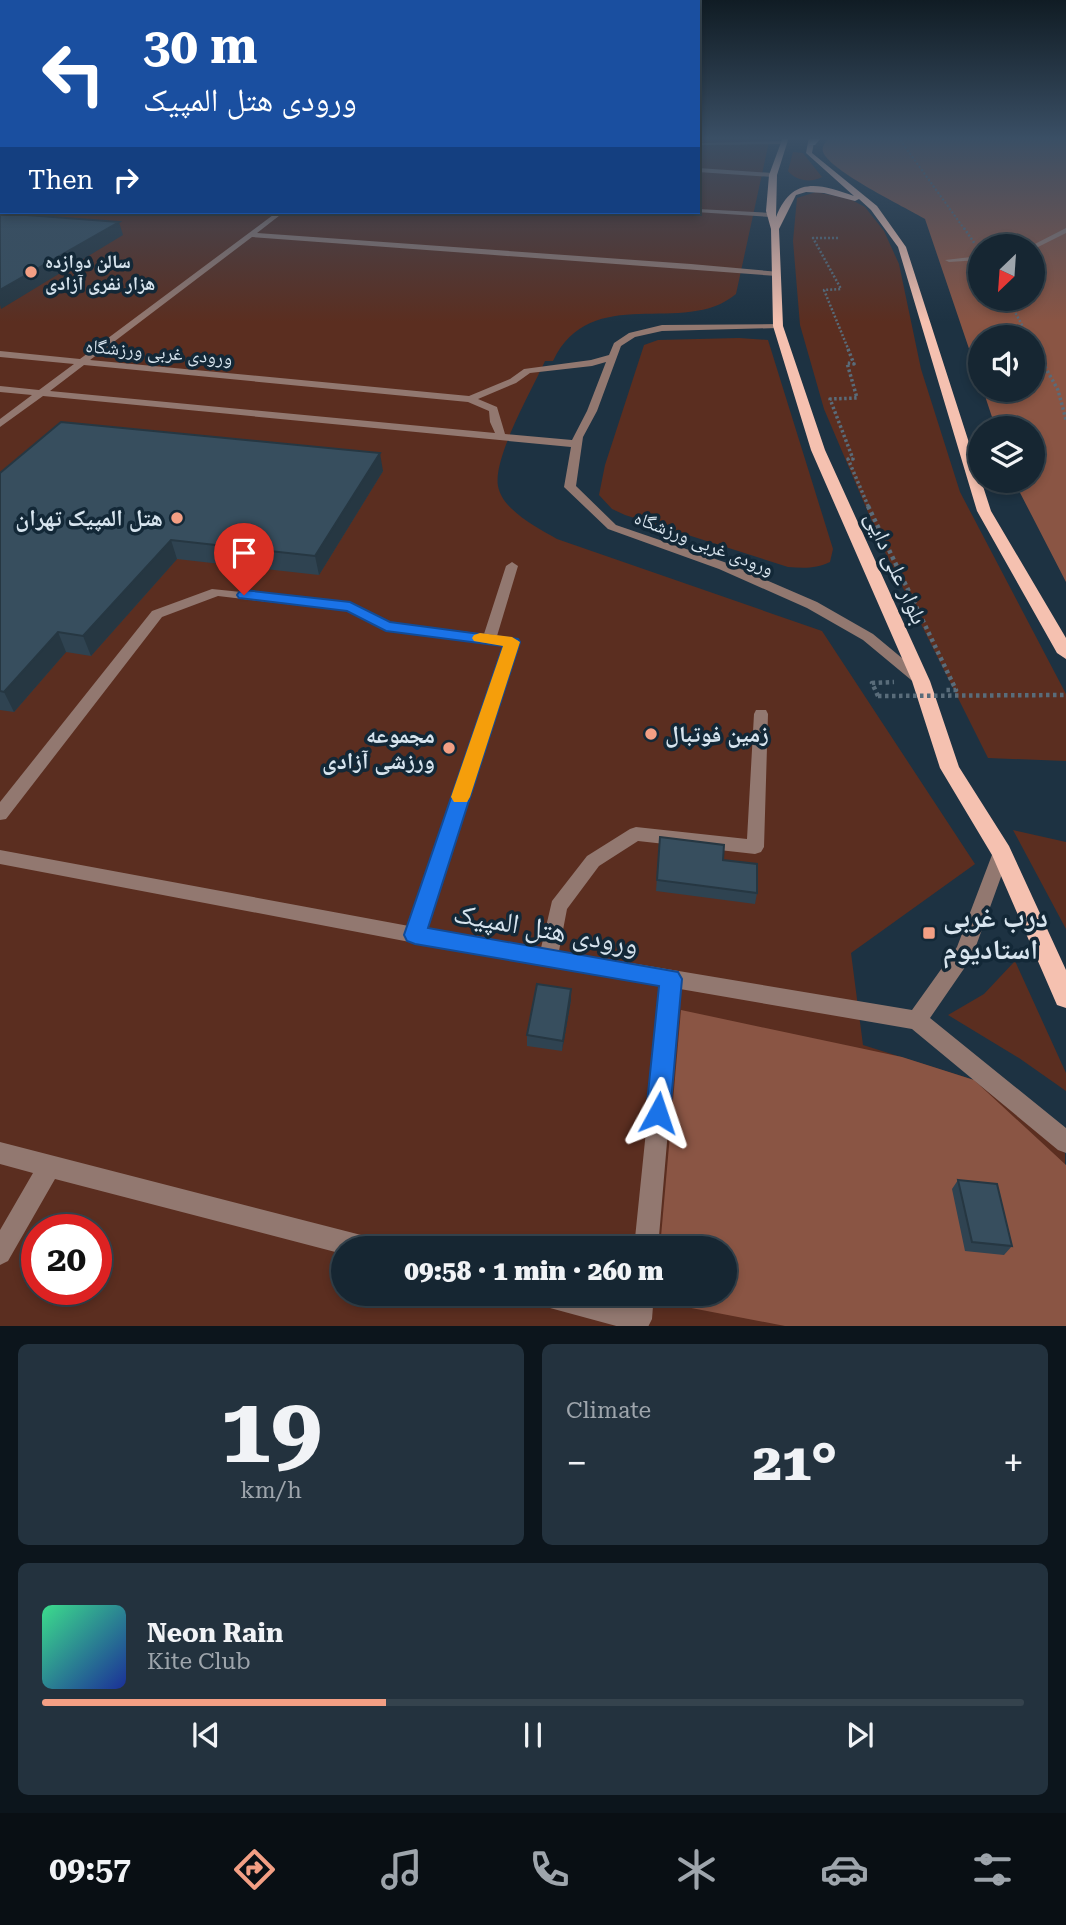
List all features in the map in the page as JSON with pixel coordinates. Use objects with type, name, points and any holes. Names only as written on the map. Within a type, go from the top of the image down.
[{"type":"main road","name":"بلوار علی دایی","points":[[775,199],[773,222],[778,326],[818,450],[922,685],[950,768],[1001,852],[1066,997]]},
{"type":"main road","points":[[773,222],[788,199]]},
{"type":"main road","points":[[854,199],[874,208]]},
{"type":"main road","points":[[863,199],[874,208],[902,247],[984,512],[1066,653]]},
{"type":"lane","points":[[700,211],[773,222]]},
{"type":"lane","points":[[0,424],[278,214]]},
{"type":"lane","points":[[1045,241],[1066,230]]},
{"type":"lane","points":[[250,235],[777,274]]},
{"type":"lane","points":[[949,260],[968,259]]},
{"type":"lane","name":"ورودی غربی ورزشگاه","points":[[778,326],[662,328],[632,335],[617,345],[577,444],[569,487],[611,527],[723,566],[812,605],[868,637],[922,685]]},
{"type":"lane","name":"ورودی غربی ورزشگاه","points":[[0,354],[470,399]]},
{"type":"lane","points":[[470,399],[513,382],[527,371],[592,363],[612,357]]},
{"type":"lane","points":[[0,389],[577,444]]},
{"type":"lane","points":[[470,399],[494,409],[495,422],[501,436]]},
{"type":"lane","points":[[489,639],[512,566]]},
{"type":"lane","points":[[0,814],[158,614],[217,592],[350,607],[386,626],[512,642],[415,935]]},
{"type":"lane","points":[[549,957],[558,906],[593,861],[636,834],[755,847],[761,714]]},
{"type":"lane","points":[[1001,852],[965,951],[918,1020],[1066,1142]]},
{"type":"lane","name":"ورودی هتل المپیک","points":[[0,857],[415,935],[918,1020]]},
{"type":"lane","points":[[647,1236],[671,979]]},
{"type":"lane","points":[[0,1153],[331,1239]]},
{"type":"lane","points":[[0,1253],[50,1165]]},
{"type":"lane","points":[[589,1306],[639,1319],[640,1306]]},
{"type":"path","points":[[943,199],[968,234]]},
{"type":"path","points":[[838,238],[813,238],[841,289],[824,290],[854,364],[847,363],[857,398],[830,399],[853,459],[848,458],[889,554],[956,690],[922,685]]},
{"type":"path","points":[[1045,367],[1058,390],[1066,420]]},
{"type":"path","points":[[872,683],[878,696],[1066,695]]},
{"type":"shaded area","name":"مجموعه ورزشی آزادی","points":[[700,199],[757,199],[736,294],[715,306],[691,312],[614,316],[590,323],[570,337],[553,361],[545,361],[507,441],[498,473],[498,486],[506,503],[513,510],[557,539],[822,631],[975,864],[851,953],[863,1045],[974,1080],[1065,1153],[1066,1326],[0,1326],[0,214],[700,214]]},
{"type":"shaded area","points":[[797,199],[850,199],[865,207],[884,231],[899,264],[921,369],[960,492],[1066,694],[1066,761],[988,758],[885,552],[824,409],[800,325],[793,241]]},
{"type":"shaded area","points":[[889,199],[1066,199],[1066,582],[1020,493],[1045,493],[1045,416],[992,416],[987,402],[1045,402],[1045,325],[968,325],[968,346],[925,219]]},
{"type":"shaded area","points":[[658,340],[768,340],[833,549],[830,562],[825,564],[809,568],[788,567],[625,515],[612,509],[599,495],[605,465],[644,345]]},
{"type":"shaded area","points":[[1013,830],[1066,842],[1066,929]]},
{"type":"shaded area","points":[[1015,961],[1066,1073],[1066,1091],[1019,1058],[948,1015],[984,994]]},
{"type":"shaded area","points":[[681,1010],[902,1057],[974,1080],[1066,1165],[1066,1326],[785,1326],[681,1306],[737,1306],[737,1236],[661,1236]]},
{"type":"building","name":"سالن دوازده هزار نفری آزادی","points":[[0,214],[119,222],[0,290]]},
{"type":"building","name":"هتل المپیک تهران","points":[[61,422],[380,453],[315,556],[171,540],[83,636],[58,632],[4,692],[0,691],[0,473]]},
{"type":"building","points":[[660,837],[724,845],[723,860],[757,864],[757,893],[657,880]]},
{"type":"building","points":[[537,984],[571,989],[563,1041],[527,1035]]},
{"type":"building","points":[[958,1180],[997,1184],[1012,1246],[972,1242]]},
{"type":"slow traffic","points":[[461,797],[512,642],[480,638]]},
{"type":"place","name":"سالن دوازده هزار نفری آزادی","points":[[31,272]]},
{"type":"place","name":"هتل المپیک تهران","points":[[177,518]]},
{"type":"place","name":"زمین فوتبال","points":[[651,734]]},
{"type":"place","name":"مجموعه ورزشی آزادی","points":[[449,748]]},
{"type":"place","name":"درب غربی استادیوم","points":[[929,933]]},
{"type":"route","points":[[244,595],[350,607],[386,626],[512,642],[415,935],[671,979],[658,1113]]}]
